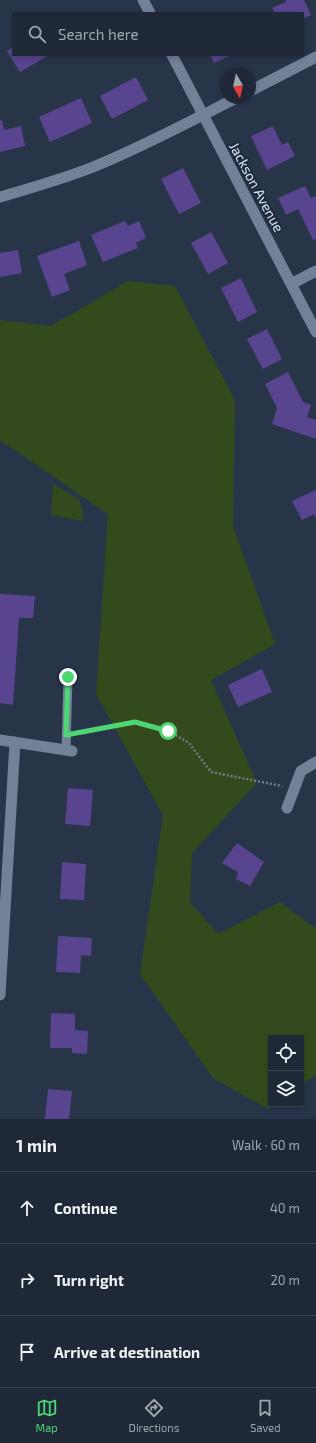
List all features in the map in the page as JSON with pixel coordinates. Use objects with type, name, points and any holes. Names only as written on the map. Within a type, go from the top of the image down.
[{"type":"street","points":[[143,0],[149,12]]},
{"type":"street","name":"Jackson Avenue","points":[[173,56],[316,332]]},
{"type":"street","points":[[256,88],[316,57]]},
{"type":"street","points":[[0,197],[92,167],[146,144],[224,104]]},
{"type":"street","points":[[291,284],[316,271]]},
{"type":"street","points":[[0,740],[69,751]]},
{"type":"street","points":[[0,995],[15,742]]},
{"type":"street","points":[[287,808],[301,771],[316,762]]},
{"type":"lane","points":[[68,677],[66,735],[69,751]]},
{"type":"path","points":[[66,735],[135,722],[168,731],[189,743],[210,772],[295,788]]},
{"type":"green space","points":[[128,281],[175,286],[235,400],[233,526],[275,644],[211,680],[257,783],[192,853],[190,902],[218,934],[280,902],[316,929],[316,1075],[304,1083],[304,1035],[268,1035],[268,1107],[271,1107],[268,1109],[213,1078],[140,974],[163,815],[96,694],[108,514],[0,440],[0,320],[51,326]]},
{"type":"green space","points":[[53,484],[80,500],[84,521],[51,515]]},
{"type":"building","points":[[286,0],[304,0],[311,15],[304,18],[304,12],[274,12],[272,8],[286,2]]},
{"type":"building","points":[[12,48],[12,56],[47,56],[20,72],[7,51]]},
{"type":"building","points":[[210,56],[229,56],[214,63]]},
{"type":"building","points":[[136,77],[148,100],[112,119],[100,96]]},
{"type":"building","points":[[81,98],[92,123],[50,142],[39,117]]},
{"type":"building","points":[[2,120],[4,130],[21,126],[25,146],[0,152],[0,121]]},
{"type":"building","points":[[273,126],[282,145],[288,142],[295,156],[267,170],[251,136]]},
{"type":"building","points":[[183,168],[201,203],[179,214],[161,179]]},
{"type":"building","points":[[305,186],[311,198],[316,196],[316,239],[313,240],[298,209],[286,215],[278,198]]},
{"type":"building","points":[[125,221],[128,226],[139,221],[146,238],[136,243],[138,248],[103,262],[91,235]]},
{"type":"building","points":[[211,232],[228,263],[208,274],[191,243]]},
{"type":"building","points":[[79,241],[87,265],[64,274],[70,290],[52,297],[37,256]]},
{"type":"building","points":[[18,250],[22,273],[0,277],[0,253]]},
{"type":"building","points":[[241,278],[257,312],[238,322],[221,288]]},
{"type":"building","points":[[267,329],[282,359],[263,369],[247,339]]},
{"type":"building","points":[[288,372],[303,402],[311,405],[307,417],[316,420],[316,439],[272,424],[277,408],[265,384]]},
{"type":"building","points":[[316,490],[316,519],[314,514],[302,520],[292,501]]},
{"type":"building","points":[[0,594],[35,596],[33,618],[19,618],[13,705],[0,703]]},
{"type":"building","points":[[262,669],[272,692],[238,707],[228,685]]},
{"type":"building","points":[[68,788],[93,790],[90,826],[65,824]]},
{"type":"building","points":[[237,843],[264,862],[250,886],[236,879],[238,872],[222,863]]},
{"type":"building","points":[[62,862],[86,864],[84,900],[60,899]]},
{"type":"building","points":[[58,936],[92,938],[91,956],[81,955],[80,973],[56,972]]},
{"type":"building","points":[[51,1013],[75,1014],[75,1030],[88,1031],[87,1054],[72,1053],[72,1048],[50,1048]]},
{"type":"building","points":[[48,1089],[72,1091],[69,1119],[45,1119]]},
{"type":"route","points":[[68,677],[66,735],[135,722],[168,731]]}]
